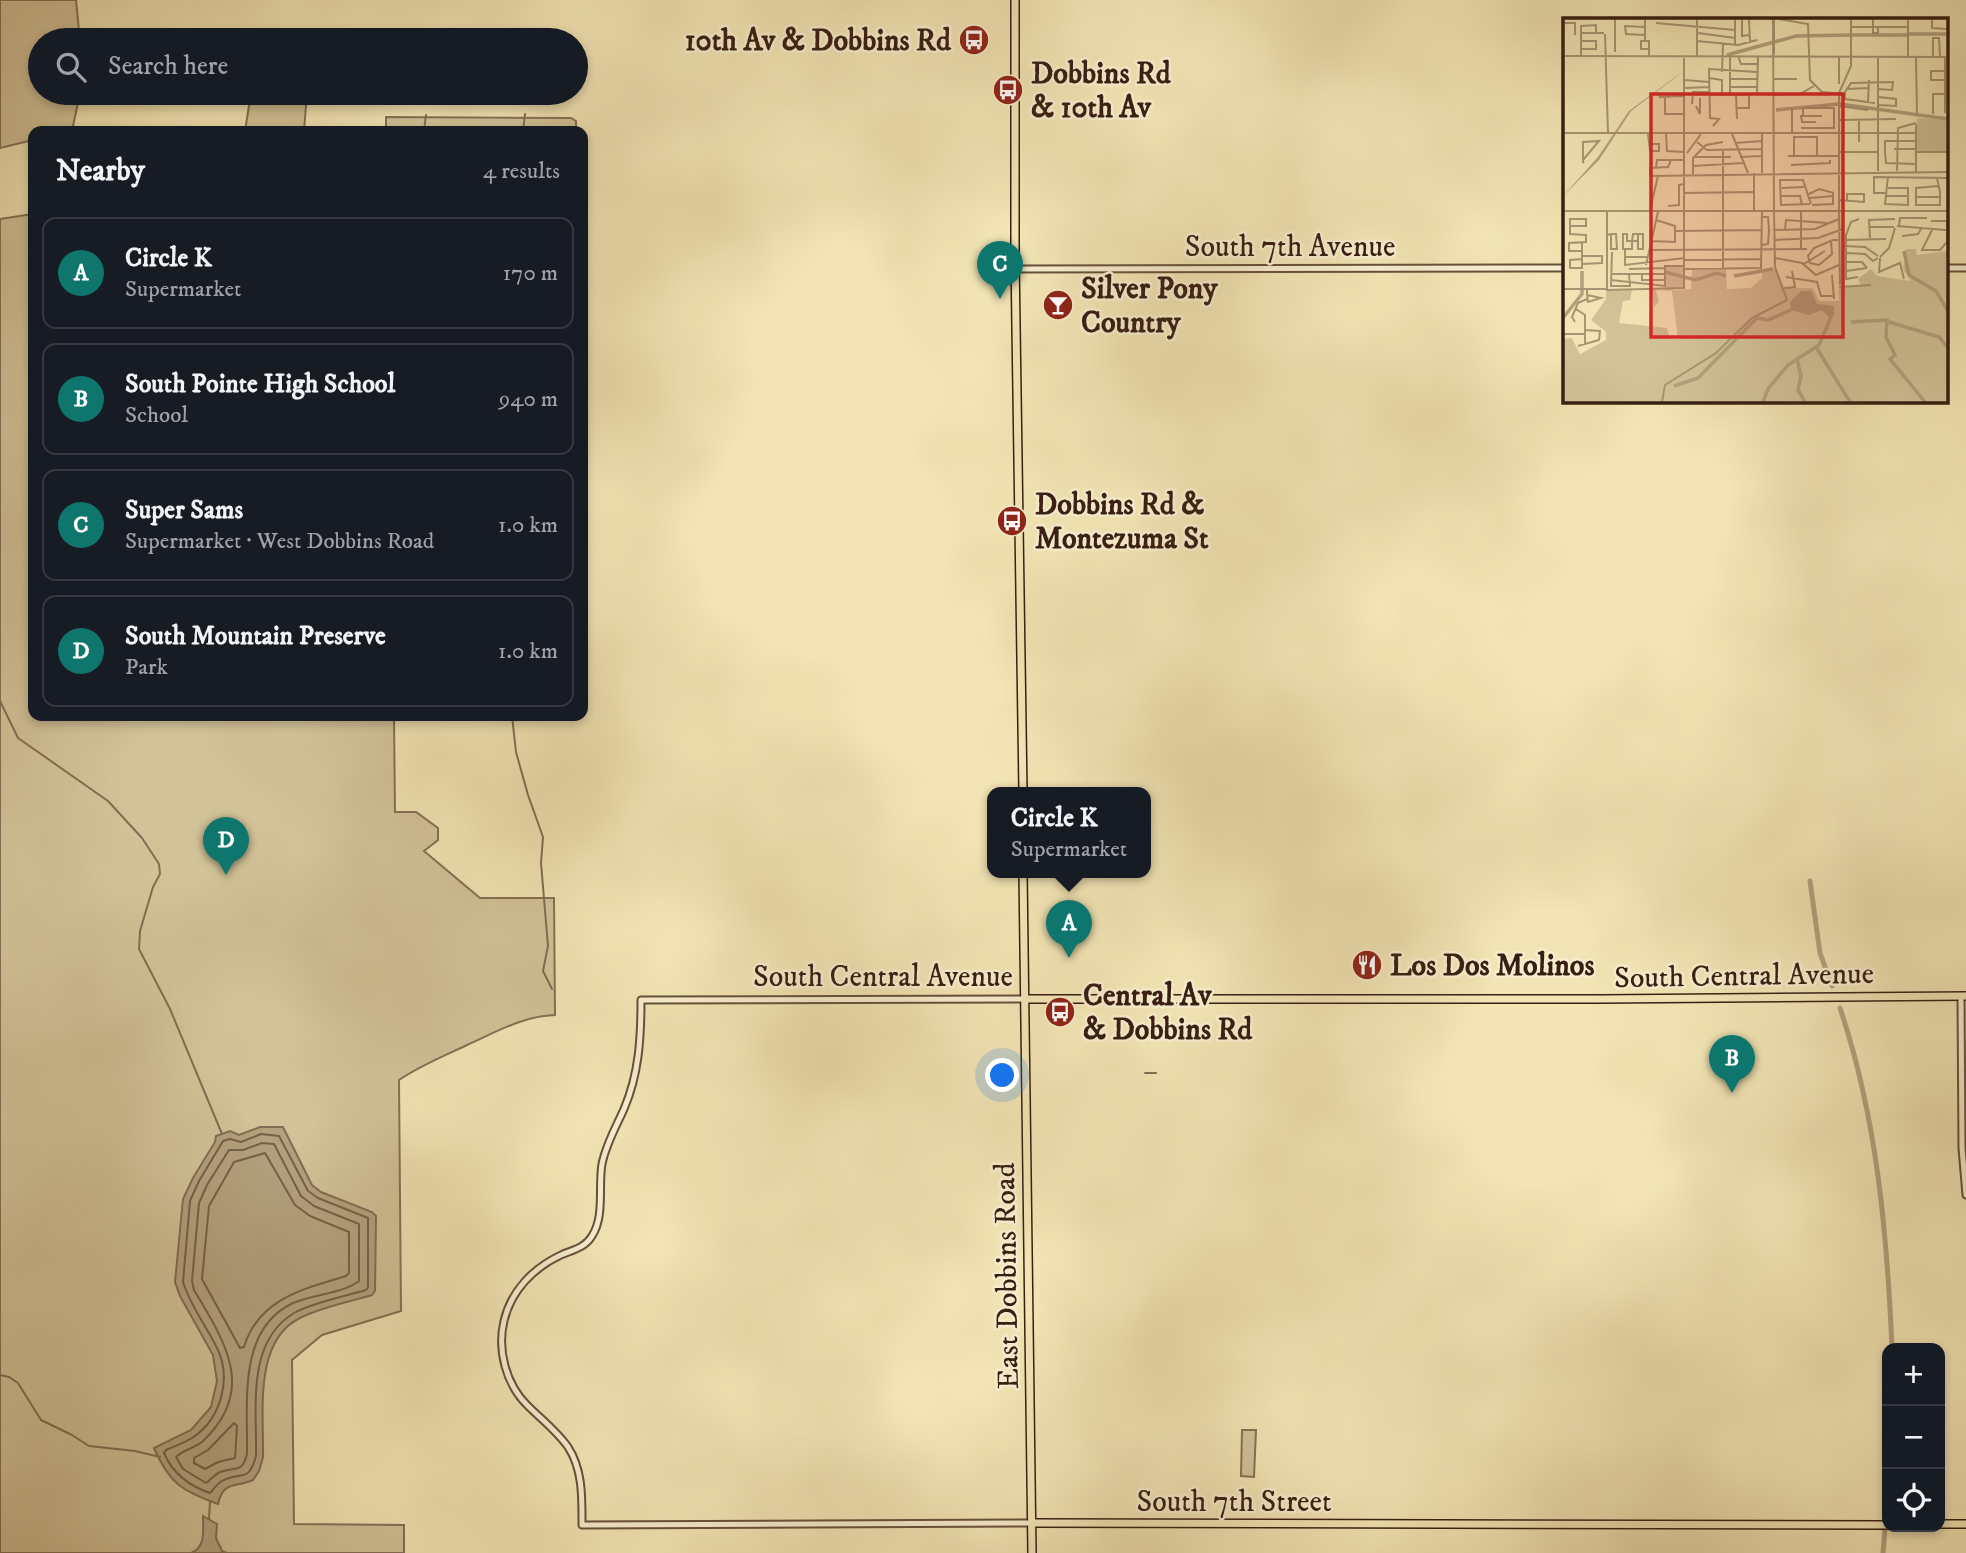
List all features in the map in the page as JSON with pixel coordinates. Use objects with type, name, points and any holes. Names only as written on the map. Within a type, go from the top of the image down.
[{"type":"main road","points":[[1015,0],[1015,269],[1023,787]]},
{"type":"main road","name":"East Dobbins Road","points":[[1023,878],[1032,1553]]},
{"type":"main road","name":"South Central Avenue","points":[[1025,999],[1964,996]]},
{"type":"main road","name":"South 7th Street","points":[[1032,1523],[1882,1524]]},
{"type":"main road","points":[[1945,1524],[1966,1524]]},
{"type":"street","name":"South 7th Avenue","points":[[1015,269],[1563,268]]},
{"type":"street","points":[[1948,268],[1966,268]]},
{"type":"street","points":[[1964,996],[1962,1148],[1966,1195]]},
{"type":"street","name":"South Central Avenue","points":[[582,1525],[581,1486],[573,1458],[562,1438],[514,1389],[505,1365],[502,1338],[509,1307],[522,1284],[544,1264],[589,1241],[598,1226],[602,1163],[630,1090],[639,1057],[641,1000],[1025,999]]},
{"type":"street","name":"South 7th Street","points":[[582,1525],[1032,1523]]},
{"type":"shaded area","points":[[0,0],[76,0],[79,28],[28,28],[28,105],[77,105],[73,126],[28,126],[28,141],[0,148]]},
{"type":"shaded area","points":[[249,105],[306,105],[304,126],[246,126]]},
{"type":"shaded area","points":[[386,117],[571,118],[576,121],[576,126],[386,126]]},
{"type":"shaded area","points":[[28,215],[28,721],[394,721],[395,812],[416,812],[438,828],[438,840],[424,851],[480,898],[554,898],[555,1015],[532,1018],[510,1026],[433,1061],[399,1080],[401,1311],[322,1335],[292,1360],[294,1524],[404,1525],[404,1553],[0,1553],[0,219]]},
{"type":"shaded area","points":[[1242,1430],[1256,1430],[1254,1477],[1241,1476]]},
{"type":"water","points":[[260,1127],[283,1127],[312,1185],[321,1192],[376,1216],[375,1291],[372,1295],[308,1314],[285,1329],[275,1343],[264,1380],[263,1457],[259,1471],[253,1480],[226,1488],[218,1504],[195,1495],[171,1478],[154,1448],[191,1430],[211,1407],[217,1381],[213,1355],[175,1282],[183,1199],[216,1136],[230,1131],[239,1135]]},
{"type":"water","points":[[203,1516],[217,1524],[216,1538],[222,1551],[227,1553],[191,1553],[201,1543]]},
{"type":"waterway","points":[[524,126],[525,114]]},
{"type":"waterway","points":[[425,126],[426,115]]},
{"type":"waterway","points":[[0,701],[18,738],[108,801],[142,838],[159,864],[160,874],[153,887],[140,931],[139,949],[170,1009],[222,1134]]},
{"type":"waterway","points":[[513,721],[516,752],[543,837],[541,863],[548,946],[543,971],[552,989]]},
{"type":"waterway","points":[[1810,881],[1820,953],[1832,986]]},
{"type":"waterway","points":[[1840,1008],[1863,1091],[1878,1176],[1892,1343]]},
{"type":"waterway","points":[[1145,1073],[1156,1073]]},
{"type":"waterway","points":[[0,1375],[18,1383],[41,1420],[89,1446],[135,1451],[160,1457]]},
{"type":"waterway","points":[[209,1519],[210,1501]]},
{"type":"waterway","points":[[1883,1553],[1885,1532]]},
{"type":"place","name":"10th Av & Dobbins Rd","points":[[974,40]]},
{"type":"place","name":"Dobbins Rd & 10th Av","points":[[1008,90]]},
{"type":"place","name":"Super Sams","points":[[1000,299]]},
{"type":"place","name":"Silver Pony Country","points":[[1058,305]]},
{"type":"place","name":"Dobbins Rd & Montezuma St","points":[[1012,521]]},
{"type":"place","name":"South Mountain Preserve","points":[[226,875]]},
{"type":"place","name":"Circle K","points":[[1069,958]]},
{"type":"place","name":"Los Dos Molinos","points":[[1367,965]]},
{"type":"place","name":"Central Av & Dobbins Rd","points":[[1060,1012]]},
{"type":"place","name":"South Pointe High School","points":[[1732,1093]]}]
